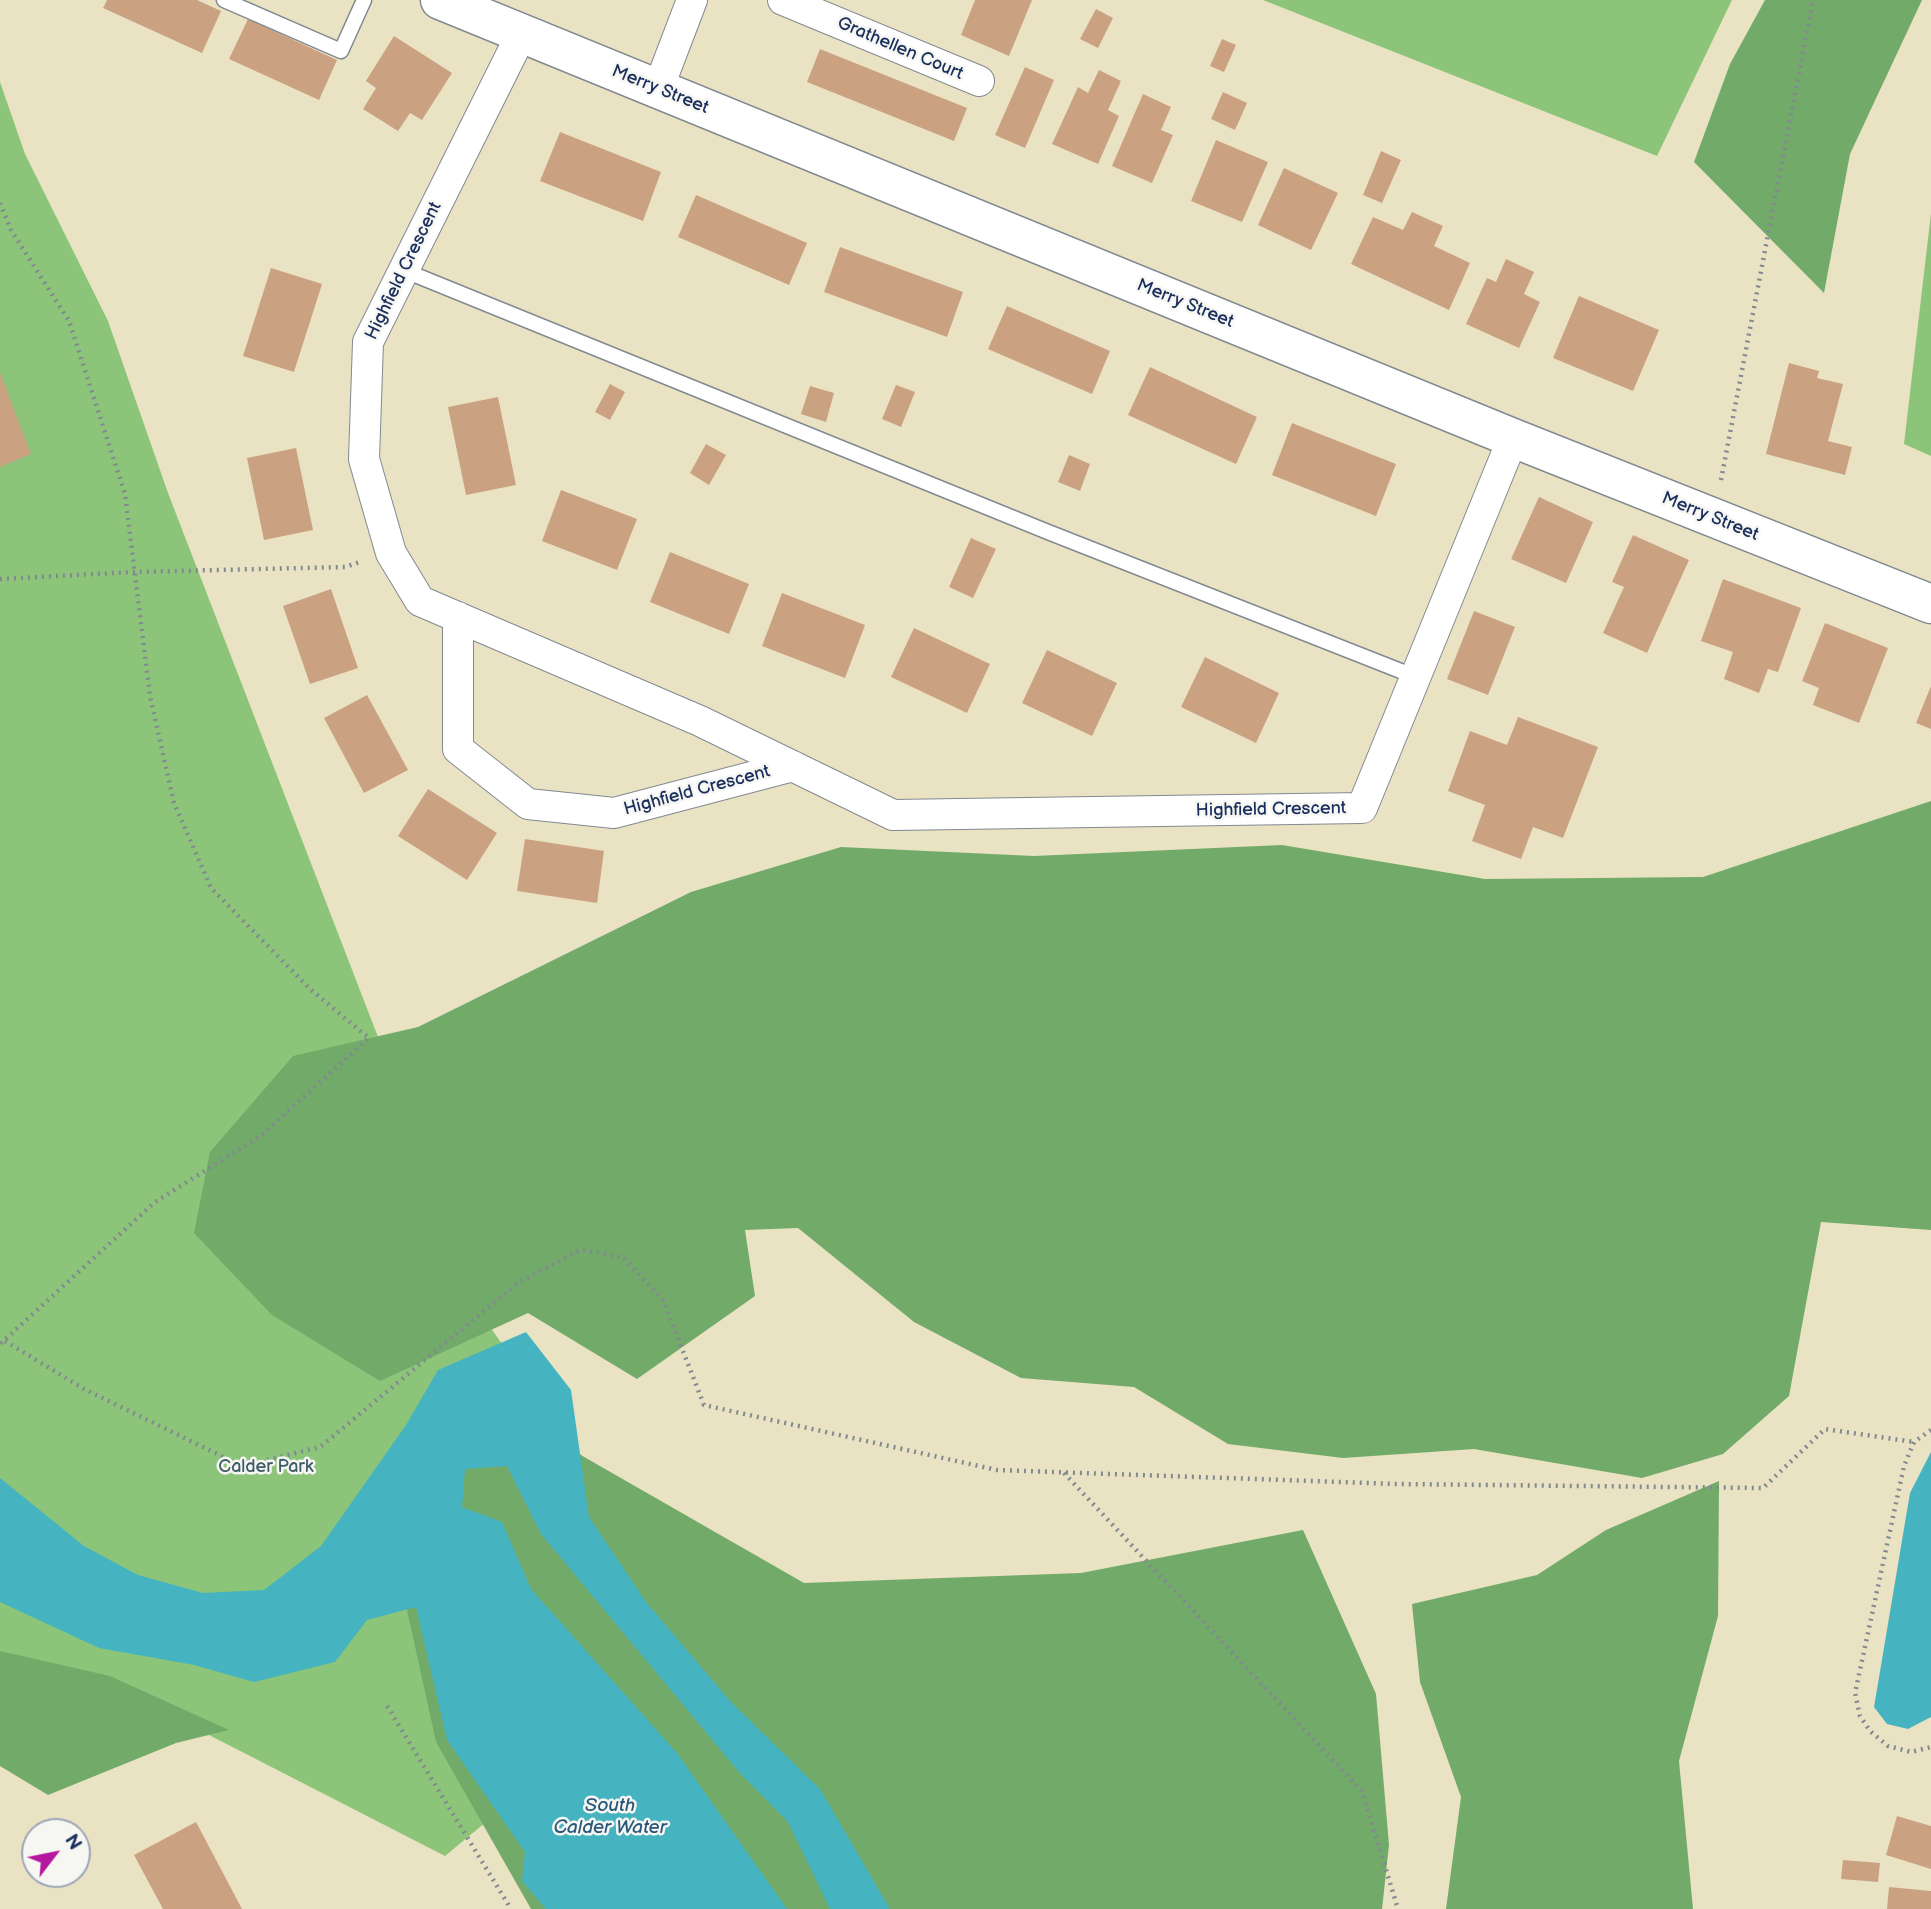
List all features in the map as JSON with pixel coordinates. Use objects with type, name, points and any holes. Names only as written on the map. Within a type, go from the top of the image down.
[{"type":"main road","name":"Merry Street","points":[[440,0],[1513,438],[1931,604]]},
{"type":"street","points":[[658,89],[692,0]]},
{"type":"street","name":"Grathellen Court","points":[[783,0],[979,81]]},
{"type":"street","name":"Highfield Crescent","points":[[522,33],[368,342],[364,459],[391,553],[420,601],[700,721],[893,815],[1362,808],[1513,438]]},
{"type":"street","name":"Highfield Crescent","points":[[458,617],[458,749],[528,804],[614,813],[793,766]]},
{"type":"lane","points":[[224,0],[341,51],[364,0]]},
{"type":"lane","points":[[403,270],[1048,532],[1416,677]]},
{"type":"path","points":[[1714,518],[1813,0]]},
{"type":"path","points":[[0,203],[11,230],[69,321],[125,494],[150,696],[174,803],[211,888],[310,989],[369,1038],[259,1137],[155,1202],[2,1342],[84,1389],[242,1466],[320,1447],[519,1282],[580,1250],[624,1257],[663,1300],[704,1405],[997,1470],[1397,1484],[1763,1488],[1825,1429],[1914,1442]]},
{"type":"path","points":[[0,579],[133,572],[345,567],[391,553]]},
{"type":"path","points":[[1931,1430],[1914,1442],[1904,1466],[1855,1693],[1860,1716],[1870,1731],[1888,1746],[1911,1752],[1931,1746]]},
{"type":"path","points":[[1063,1472],[1362,1791],[1398,1909]]},
{"type":"path","points":[[387,1706],[511,1909]]},
{"type":"green space","points":[[1263,0],[1732,0],[1657,156]]},
{"type":"green space","points":[[1765,0],[1922,0],[1850,154],[1824,293],[1694,162],[1730,64]]},
{"type":"green space","name":"Calder Park","points":[[0,82],[25,154],[108,321],[168,493],[490,1327],[710,1636],[445,1856],[170,1715],[0,1680]]},
{"type":"green space","points":[[1931,213],[1931,456],[1904,444]]},
{"type":"green space","points":[[1931,801],[1931,1230],[1821,1222],[1789,1396],[1723,1454],[1642,1478],[1474,1449],[1343,1458],[1228,1444],[1134,1387],[1021,1378],[914,1322],[798,1228],[745,1230],[755,1296],[637,1379],[528,1313],[380,1381],[272,1315],[194,1233],[210,1152],[293,1056],[418,1027],[691,892],[841,847],[1034,856],[1282,845],[1485,879],[1703,877]]},
{"type":"green space","points":[[518,1419],[804,1583],[1081,1573],[1303,1530],[1376,1694],[1389,1845],[1382,1909],[531,1909],[436,1742],[391,1537]]},
{"type":"green space","points":[[1719,1481],[1718,1616],[1679,1761],[1693,1909],[1446,1909],[1461,1797],[1420,1682],[1412,1604],[1537,1575],[1606,1530]]},
{"type":"green space","points":[[0,1651],[110,1676],[229,1730],[176,1743],[48,1795],[0,1766]]},
{"type":"water","name":"South Calder Water","points":[[526,1332],[571,1390],[589,1517],[646,1602],[730,1701],[820,1789],[890,1909],[830,1909],[788,1822],[739,1772],[541,1534],[507,1466],[465,1469],[462,1507],[502,1522],[531,1589],[677,1753],[787,1909],[546,1909],[522,1881],[525,1852],[447,1740],[416,1607],[367,1620],[335,1662],[254,1682],[194,1665],[99,1648],[0,1602],[0,1478],[84,1546],[138,1575],[203,1593],[264,1590],[321,1546],[406,1425],[438,1370]]},
{"type":"water","points":[[1931,1452],[1931,1717],[1908,1729],[1887,1724],[1874,1707],[1910,1493]]},
{"type":"building","points":[[107,0],[197,0],[221,11],[202,53],[103,8]]},
{"type":"building","points":[[975,0],[1032,0],[1009,56],[961,35]]},
{"type":"building","points":[[1096,9],[1113,18],[1098,48],[1080,39]]},
{"type":"building","points":[[248,19],[337,60],[319,100],[229,59]]},
{"type":"building","points":[[394,36],[452,73],[422,120],[410,113],[398,131],[363,109],[376,88],[366,81]]},
{"type":"building","points":[[1222,39],[1236,45],[1224,72],[1210,66]]},
{"type":"building","points":[[820,49],[967,108],[954,141],[807,82]]},
{"type":"building","points":[[1025,67],[1054,80],[1025,148],[995,135]]},
{"type":"building","points":[[1099,70],[1121,81],[1108,110],[1119,116],[1098,164],[1052,144],[1078,87],[1088,93]]},
{"type":"building","points":[[1223,92],[1247,103],[1235,130],[1211,119]]},
{"type":"building","points":[[1143,94],[1171,107],[1161,130],[1173,135],[1152,183],[1112,166]]},
{"type":"building","points":[[560,132],[661,172],[643,221],[540,181]]},
{"type":"building","points":[[1216,140],[1268,162],[1242,222],[1191,201]]},
{"type":"building","points":[[1381,151],[1401,160],[1382,203],[1363,195]]},
{"type":"building","points":[[1284,168],[1338,193],[1311,250],[1258,225]]},
{"type":"building","points":[[696,195],[807,243],[789,285],[678,237]]},
{"type":"building","points":[[1412,212],[1443,226],[1434,246],[1470,263],[1449,310],[1351,264],[1373,217],[1403,230]]},
{"type":"building","points":[[840,247],[963,292],[947,337],[824,292]]},
{"type":"building","points":[[1506,259],[1534,272],[1524,294],[1540,302],[1519,348],[1466,324],[1487,278],[1496,282]]},
{"type":"building","points":[[271,268],[322,284],[294,372],[243,356]]},
{"type":"building","points":[[1579,296],[1659,330],[1633,391],[1553,358]]},
{"type":"building","points":[[1007,306],[1110,351],[1092,394],[988,349]]},
{"type":"building","points":[[1789,363],[1819,371],[1817,378],[1843,384],[1828,441],[1852,447],[1845,475],[1766,454]]},
{"type":"building","points":[[1150,367],[1257,417],[1236,464],[1128,415]]},
{"type":"building","points":[[0,373],[31,454],[0,467]]},
{"type":"building","points":[[610,384],[625,392],[610,420],[595,412]]},
{"type":"building","points":[[896,385],[915,392],[901,427],[882,419]]},
{"type":"building","points":[[810,386],[834,393],[826,422],[801,414]]},
{"type":"building","points":[[498,397],[516,485],[466,495],[448,407]]},
{"type":"building","points":[[1292,423],[1396,464],[1376,516],[1272,475]]},
{"type":"building","points":[[706,444],[726,455],[709,485],[690,473]]},
{"type":"building","points":[[296,448],[313,530],[264,540],[247,458]]},
{"type":"building","points":[[1069,455],[1090,464],[1080,491],[1058,482]]},
{"type":"building","points":[[561,490],[637,519],[617,570],[542,541]]},
{"type":"building","points":[[1539,497],[1593,522],[1566,583],[1511,559]]},
{"type":"building","points":[[1633,535],[1689,560],[1647,653],[1603,633],[1624,587],[1612,582]]},
{"type":"building","points":[[971,538],[996,549],[973,598],[949,587]]},
{"type":"building","points":[[670,552],[749,584],[729,634],[650,602]]},
{"type":"building","points":[[1723,579],[1801,608],[1778,672],[1768,669],[1759,693],[1724,679],[1733,652],[1701,641]]},
{"type":"building","points":[[331,589],[358,668],[310,684],[283,606]]},
{"type":"building","points":[[782,593],[865,625],[845,678],[762,646]]},
{"type":"building","points":[[1474,611],[1515,627],[1488,695],[1447,679]]},
{"type":"building","points":[[1825,623],[1888,648],[1859,723],[1813,705],[1819,688],[1802,681]]},
{"type":"building","points":[[914,628],[990,664],[967,713],[891,677]]},
{"type":"building","points":[[1047,650],[1117,683],[1092,736],[1022,703]]},
{"type":"building","points":[[1205,657],[1279,693],[1256,743],[1181,707]]},
{"type":"building","points":[[1931,686],[1931,729],[1916,723]]},
{"type":"building","points":[[367,695],[408,770],[364,793],[324,718]]},
{"type":"building","points":[[1518,717],[1598,747],[1563,838],[1533,827],[1521,859],[1472,841],[1485,805],[1448,791],[1470,731],[1507,745]]},
{"type":"building","points":[[428,789],[497,833],[467,880],[398,836]]},
{"type":"building","points":[[525,839],[604,851],[597,903],[517,891]]},
{"type":"building","points":[[1897,1816],[1931,1826],[1931,1869],[1886,1855]]},
{"type":"building","points":[[196,1822],[242,1909],[163,1909],[134,1855]]},
{"type":"building","points":[[1843,1860],[1880,1863],[1878,1882],[1841,1879]]},
{"type":"building","points":[[1889,1887],[1931,1891],[1931,1909],[1887,1909]]}]
